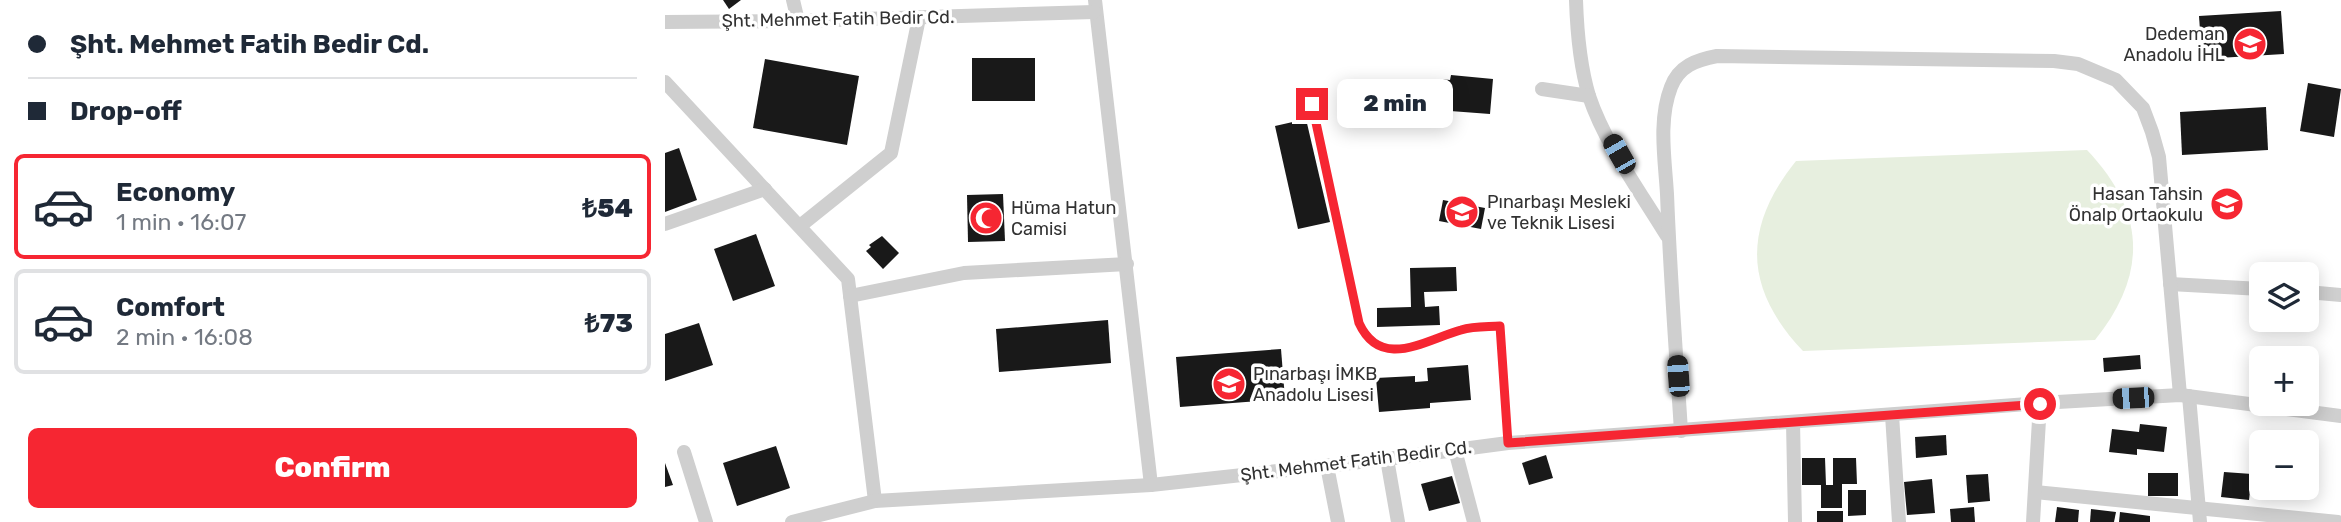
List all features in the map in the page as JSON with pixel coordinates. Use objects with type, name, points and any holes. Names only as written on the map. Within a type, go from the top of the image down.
[{"type":"street","points":[[793,0],[798,21]]},
{"type":"street","points":[[973,0],[973,17]]},
{"type":"street","points":[[1576,0],[1589,96],[1609,138],[1668,238]]},
{"type":"street","points":[[1094,6],[1151,485]]},
{"type":"street","name":"Şht. Mehmet Fatih Bedir Cd.","points":[[665,22],[973,17],[1094,6]]},
{"type":"street","points":[[800,226],[891,153],[919,18]]},
{"type":"street","points":[[1681,431],[1664,132],[1666,105],[1671,86],[1679,73],[1694,60],[1717,56],[2066,62],[2098,71],[2116,80],[2143,108],[2159,157],[2170,284],[2199,515]]},
{"type":"street","points":[[665,82],[849,279],[875,501]]},
{"type":"street","points":[[1542,89],[1589,96]]},
{"type":"street","points":[[665,224],[765,189]]},
{"type":"street","points":[[850,296],[964,273],[1126,264]]},
{"type":"street","points":[[2170,284],[2249,288]]},
{"type":"street","points":[[2319,293],[2341,295]]},
{"type":"street","name":"Şht. Mehmet Fatih Bedir Cd.","points":[[792,522],[875,501],[1151,485],[1508,443],[2040,404],[2185,396],[2341,416]]},
{"type":"street","points":[[2033,522],[2040,404]]},
{"type":"street","points":[[1892,415],[1899,522]]},
{"type":"street","points":[[1793,422],[1795,522]]},
{"type":"street","points":[[1455,450],[1474,522]]},
{"type":"street","points":[[684,452],[706,522]]},
{"type":"street","points":[[1387,459],[1398,522]]},
{"type":"street","points":[[1327,466],[1338,522]]},
{"type":"street","points":[[2035,492],[2199,515],[2339,522]]},
{"type":"lane","points":[[1312,104],[1359,323],[1364,334],[1376,345],[1401,349],[1419,346],[1460,330],[1500,326],[1508,443]]},
{"type":"green space","points":[[2087,150],[2121,197],[2133,244],[2131,267],[2124,291],[2095,340],[1803,351],[1769,305],[1757,258],[1759,234],[1766,210],[1778,186],[1796,161]]},
{"type":"building","points":[[723,0],[741,0],[729,9]]},
{"type":"building","points":[[2281,11],[2284,54],[2202,59],[2199,16]]},
{"type":"building","points":[[972,58],[1035,58],[1035,101],[972,101]]},
{"type":"building","points":[[765,59],[859,76],[847,145],[753,128]]},
{"type":"building","points":[[1451,75],[1493,79],[1490,114],[1437,110],[1440,79],[1450,80]]},
{"type":"building","points":[[2308,83],[2341,89],[2334,137],[2300,131]]},
{"type":"building","points":[[2266,107],[2268,150],[2182,155],[2180,112]]},
{"type":"building","points":[[1306,119],[1330,222],[1298,229],[1275,126]]},
{"type":"building","points":[[679,148],[697,200],[665,212],[665,153]]},
{"type":"building","name":"Hüma Hatun Camisi","points":[[1003,194],[1005,241],[968,242],[967,195]]},
{"type":"building","points":[[1443,200],[1485,208],[1481,229],[1439,221]]},
{"type":"building","points":[[756,234],[775,286],[733,301],[714,249]]},
{"type":"building","points":[[882,236],[899,253],[883,269],[866,251],[871,247],[869,245]]},
{"type":"building","points":[[1456,267],[1457,291],[1424,292],[1425,307],[1439,306],[1440,325],[1377,327],[1377,308],[1411,307],[1410,268]]},
{"type":"building","points":[[1108,320],[1111,363],[999,372],[996,329]]},
{"type":"building","points":[[699,323],[713,365],[665,381],[665,334]]},
{"type":"building","points":[[1281,349],[1285,399],[1180,407],[1176,357]]},
{"type":"building","points":[[2140,355],[2141,369],[2104,372],[2103,358]]},
{"type":"building","points":[[1468,365],[1471,400],[1430,403],[1430,408],[1379,412],[1376,378],[1415,376],[1415,382],[1428,381],[1427,368]]},
{"type":"building","points":[[2140,424],[2167,427],[2164,452],[2137,449],[2137,455],[2109,452],[2112,429],[2139,432]]},
{"type":"building","points":[[1946,435],[1947,455],[1916,458],[1915,437]]},
{"type":"building","points":[[776,446],[790,488],[737,506],[723,463]]},
{"type":"building","points":[[1546,455],[1553,478],[1529,485],[1522,463]]},
{"type":"building","points":[[1802,458],[1825,458],[1826,485],[1833,485],[1833,458],[1856,458],[1857,484],[1842,484],[1842,508],[1821,508],[1821,485],[1802,485]]},
{"type":"building","points":[[665,463],[673,485],[665,487]]},
{"type":"building","points":[[2224,472],[2249,474],[2249,500],[2221,497]]},
{"type":"building","points":[[2148,473],[2178,473],[2178,496],[2148,496]]},
{"type":"building","points":[[1988,474],[1990,501],[1968,503],[1966,475]]},
{"type":"building","points":[[1452,476],[1460,503],[1429,511],[1421,484]]},
{"type":"building","points":[[1932,479],[1935,513],[1907,515],[1904,482]]},
{"type":"building","points":[[1848,490],[1866,490],[1866,515],[1848,516]]},
{"type":"building","points":[[1974,507],[1975,522],[1951,522],[1950,509]]},
{"type":"building","points":[[2057,507],[2079,510],[2078,522],[2055,522]]},
{"type":"building","points":[[2091,509],[2116,512],[2114,522],[2090,522]]},
{"type":"building","points":[[1817,511],[1843,511],[1843,522],[1817,522]]},
{"type":"building","points":[[2120,512],[2150,516],[2150,522],[2119,522]]},
{"type":"place","name":"Dedeman Anadolu İHL","points":[[2250,44]]},
{"type":"place","name":"Hasan Tahsin Önalp Ortaokulu","points":[[2227,204]]},
{"type":"place","name":"Pınarbaşı Mesleki ve Teknik Lisesi","points":[[1462,212]]},
{"type":"place","name":"Hüma Hatun Camisi","points":[[986,218]]},
{"type":"place","name":"Pınarbaşı İMKB Anadolu Lisesi","points":[[1229,384]]},
{"type":"route","points":[[1312,104],[1359,323],[1364,334],[1376,345],[1401,349],[1419,346],[1460,330],[1500,326],[1508,443],[2040,404]]}]
